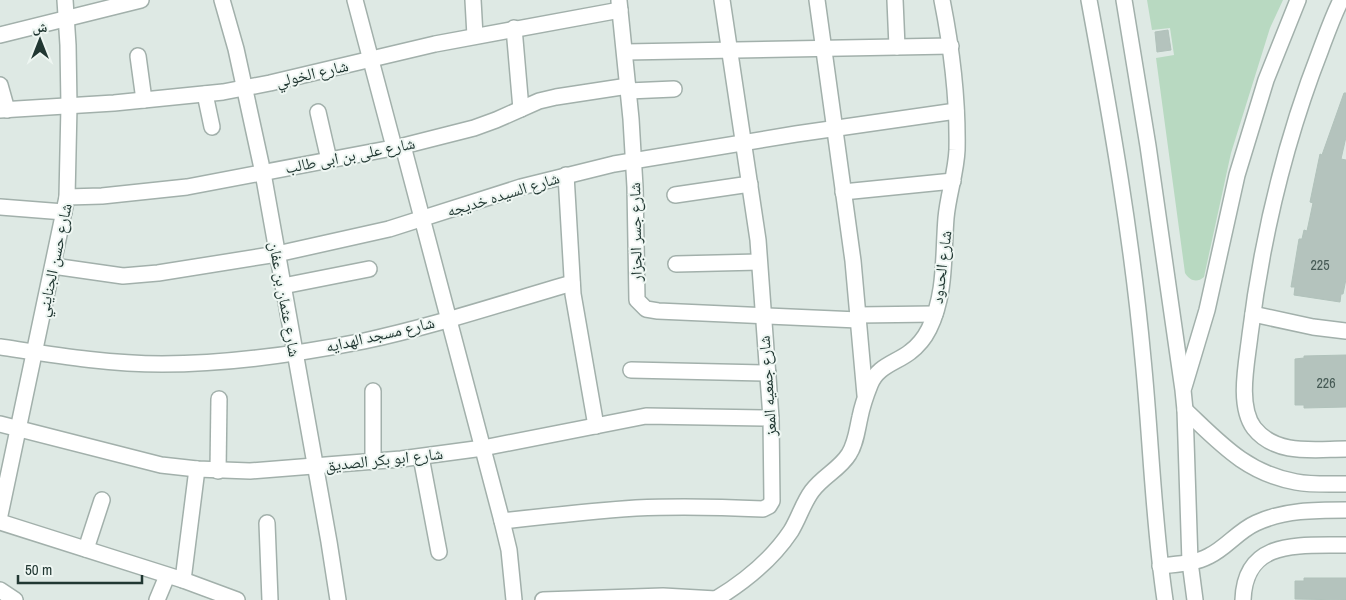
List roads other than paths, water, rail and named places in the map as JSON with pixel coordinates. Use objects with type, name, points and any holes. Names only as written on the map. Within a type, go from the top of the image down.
[{"type":"street","name":"شارع حسن الجنايني","points":[[0,516],[67,197],[69,106],[65,0]]},
{"type":"street","points":[[0,35],[67,19],[116,4],[141,0]]},
{"type":"street","name":"شارع عثمان بن عفان","points":[[222,0],[236,49],[263,173],[338,600]]},
{"type":"street","points":[[355,0],[422,219],[449,319],[509,550],[514,600]]},
{"type":"street","points":[[473,0],[475,36]]},
{"type":"street","name":"شارع جمعيه المعز","points":[[502,521],[637,508],[763,509],[772,501],[771,418],[759,262],[750,184],[722,0]]},
{"type":"street","points":[[817,0],[853,261],[865,399]]},
{"type":"street","points":[[895,0],[897,47]]},
{"type":"street","name":"شارع الحدود","points":[[716,600],[738,584],[778,548],[792,529],[802,507],[813,490],[824,477],[839,467],[850,453],[870,382],[881,369],[908,354],[922,342],[935,314],[944,268],[946,218],[956,152],[956,111],[951,46],[942,0]]},
{"type":"street","points":[[1089,0],[1116,148],[1132,261],[1143,360],[1160,566],[1165,600]]},
{"type":"street","points":[[1124,0],[1148,146],[1183,390],[1190,562],[1195,600]]},
{"type":"street","points":[[1183,390],[1209,301],[1237,175],[1266,80],[1298,0]]},
{"type":"street","points":[[1339,3],[1309,79],[1285,156],[1266,235],[1253,314],[1244,393],[1246,411],[1254,427],[1267,440],[1283,448],[1346,449]]},
{"type":"street","name":"شارع الخولي","points":[[3,110],[144,100],[245,88],[620,5]]},
{"type":"street","name":"شارع جسر الجزار","points":[[620,5],[634,161],[637,300],[646,309],[762,315],[858,317],[935,314]]},
{"type":"street","points":[[514,28],[521,109]]},
{"type":"street","points":[[624,52],[951,46]]},
{"type":"street","points":[[138,56],[144,100]]},
{"type":"street","points":[[0,85],[3,110]]},
{"type":"street","name":"شارع على بن ابى طالب","points":[[67,197],[102,196],[187,187],[399,147],[474,128],[540,101],[556,97],[628,89],[674,89]]},
{"type":"street","points":[[205,94],[212,127]]},
{"type":"street","name":"شارع السيده خديجه","points":[[53,266],[123,276],[158,273],[278,254],[389,229],[521,187],[566,175],[634,161],[956,111]]},
{"type":"street","points":[[318,112],[329,160]]},
{"type":"street","points":[[566,175],[572,283],[596,426]]},
{"type":"street","points":[[843,192],[953,181]]},
{"type":"street","points":[[675,195],[750,184]]},
{"type":"street","points":[[0,208],[64,212]]},
{"type":"street","points":[[676,264],[759,262]]},
{"type":"street","points":[[283,286],[369,269]]},
{"type":"street","name":"شارع مسجد الهدايه","points":[[0,347],[110,363],[214,362],[365,341],[572,283]]},
{"type":"street","points":[[1253,314],[1313,327],[1346,331]]},
{"type":"street","points":[[631,370],[768,372]]},
{"type":"street","points":[[372,391],[373,462]]},
{"type":"street","points":[[218,470],[219,399]]},
{"type":"street","points":[[1185,410],[1235,457],[1255,469],[1276,478],[1298,483],[1346,484]]},
{"type":"street","name":"شارع ابو بكر الصديق","points":[[0,424],[161,464],[197,470],[250,471],[373,462],[483,448],[646,416],[771,418]]},
{"type":"street","points":[[421,456],[439,552]]},
{"type":"street","points":[[183,580],[197,470]]},
{"type":"street","points":[[86,549],[102,500]]},
{"type":"street","points":[[1160,566],[1190,562],[1208,557],[1238,533],[1274,516],[1298,512],[1346,510]]},
{"type":"street","points":[[0,522],[183,580],[237,600]]},
{"type":"street","points":[[267,523],[270,600]]},
{"type":"street","points":[[1243,600],[1243,587],[1248,572],[1257,560],[1268,552],[1297,546],[1346,545]]},
{"type":"street","points":[[158,600],[167,576]]},
{"type":"street","points":[[0,590],[15,600]]},
{"type":"street","points":[[543,600],[663,596],[716,600]]}]
